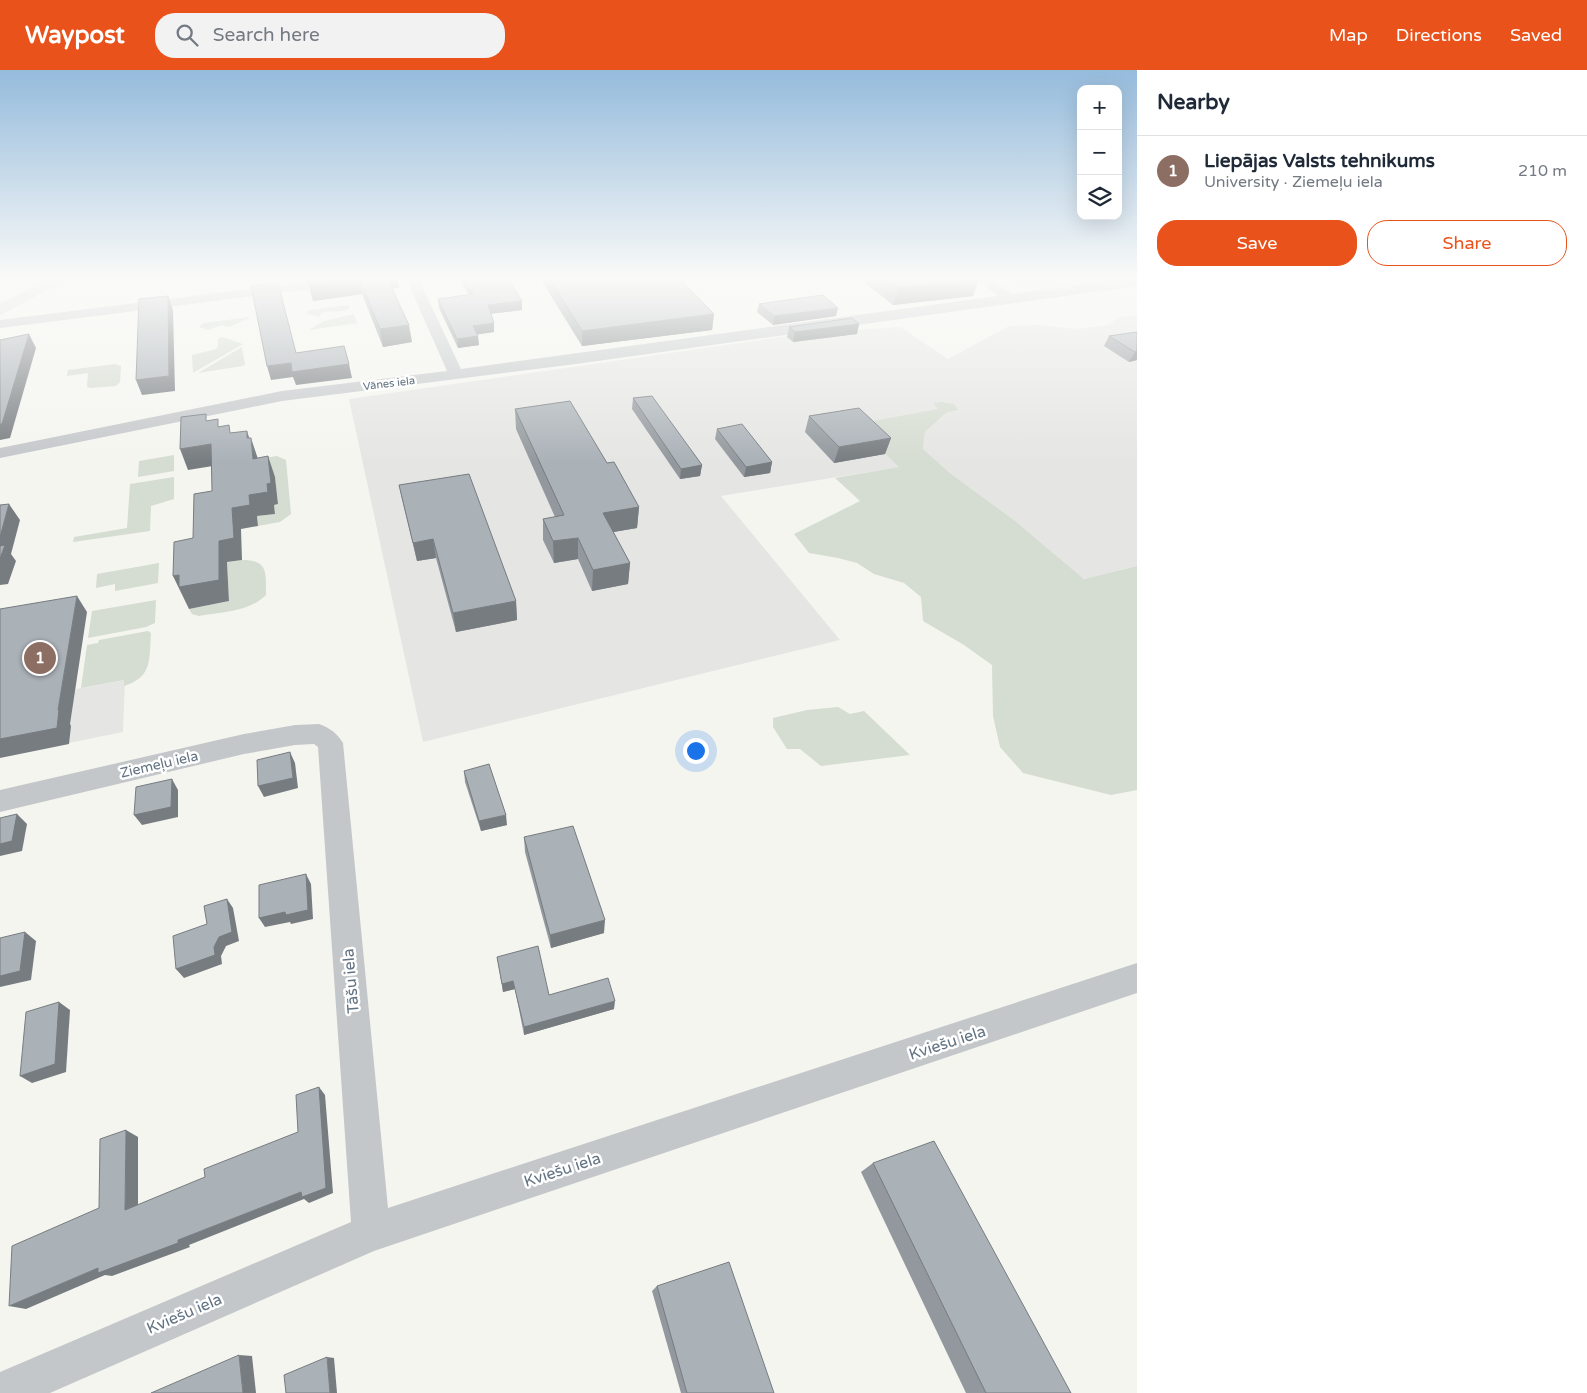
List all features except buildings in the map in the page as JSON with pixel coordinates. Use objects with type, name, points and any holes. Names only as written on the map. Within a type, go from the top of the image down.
[{"type":"street","points":[[440,340],[456,374]]},
{"type":"street","name":"Vānes iela","points":[[0,453],[282,396],[712,340]]},
{"type":"street","name":"Ziemeļu iela","points":[[0,801],[244,744],[295,735],[319,734]]},
{"type":"street","name":"Tāšu iela","points":[[319,734],[330,743],[371,1233]]},
{"type":"street","name":"Kviešu iela","points":[[0,1392],[371,1233],[1137,978]]},
{"type":"shaded area","points":[[218,340],[230,340],[243,344],[193,373],[192,355],[216,349]]},
{"type":"shaded area","points":[[763,340],[919,340],[948,359],[984,340],[1137,340],[1137,566],[1084,579],[1014,520],[951,474],[923,449],[925,432],[946,413],[958,410],[933,404],[939,409],[855,424],[900,467],[721,496],[840,640],[423,742],[349,399]]},
{"type":"shaded area","points":[[242,347],[245,364],[243,366],[198,373]]},
{"type":"shaded area","points":[[115,364],[121,366],[120,382],[116,386],[90,388],[87,387],[88,373],[67,376],[68,370]]},
{"type":"shaded area","points":[[933,403],[954,404],[958,410],[946,413],[925,432],[923,449],[951,474],[1014,520],[1084,579],[1137,566],[1137,790],[1111,795],[1023,773],[1000,747],[993,716],[992,665],[964,645],[923,621],[921,597],[904,583],[874,574],[857,563],[809,553],[794,534],[860,501],[835,478],[899,467],[855,424],[938,409]]},
{"type":"shaded area","points":[[174,455],[174,471],[138,477],[139,461]]},
{"type":"shaded area","points":[[277,456],[286,460],[291,514],[280,522],[258,526],[257,516],[275,514],[274,505],[278,504],[275,478],[258,459]]},
{"type":"shaded area","points":[[174,477],[174,499],[151,506],[150,531],[73,542],[74,537],[127,528],[130,484]]},
{"type":"shaded area","points":[[242,560],[257,562],[264,569],[266,595],[252,605],[243,608],[199,616],[192,614],[189,609],[229,601],[227,562]]},
{"type":"shaded area","points":[[159,563],[158,583],[115,591],[115,584],[96,588],[97,574]]},
{"type":"shaded area","points":[[156,600],[155,623],[146,627],[88,638],[92,611]]},
{"type":"shaded area","points":[[148,631],[151,633],[148,666],[140,678],[124,686],[124,680],[81,688],[87,645],[98,643],[99,640]]},
{"type":"shaded area","points":[[125,680],[123,732],[69,743],[0,710],[74,696],[76,689]]},
{"type":"shaded area","points":[[838,707],[850,714],[864,711],[910,755],[821,766],[800,749],[787,749],[773,727],[773,718],[807,710]]},
{"type":"place","name":"Liepājas Valsts tehnikums","points":[[40,658]]}]
